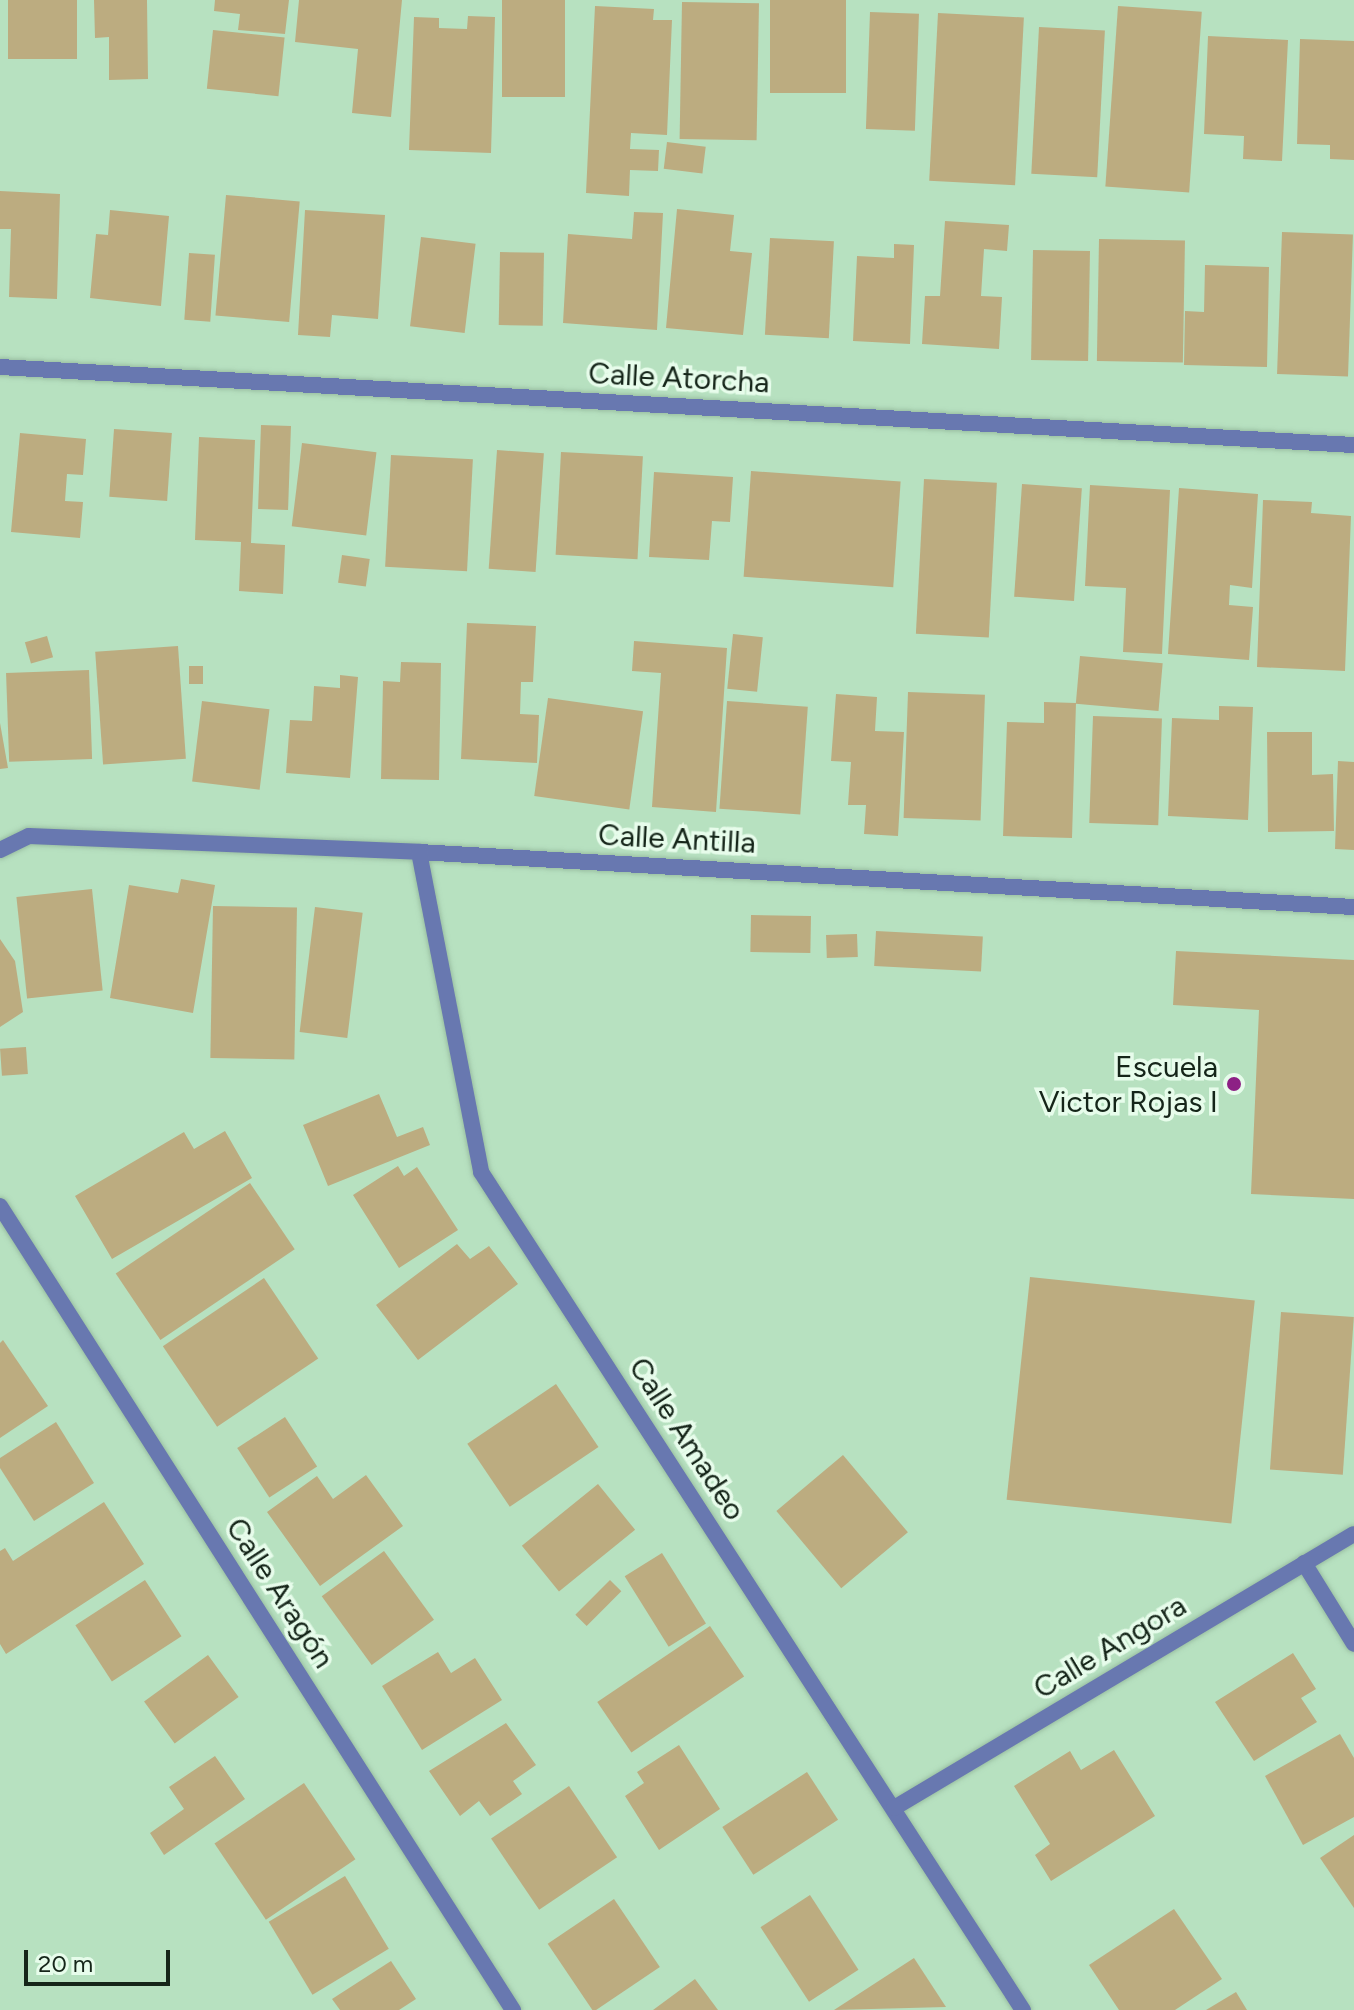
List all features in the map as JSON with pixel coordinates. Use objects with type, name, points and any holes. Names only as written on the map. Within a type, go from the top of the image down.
[{"type":"street","name":"Calle Atorcha","points":[[0,367],[1354,445]]},
{"type":"street","name":"Calle Antilla","points":[[0,850],[29,836],[419,852],[1354,907]]},
{"type":"street","name":"Calle Amadeo","points":[[419,852],[481,1172],[1023,2010]]},
{"type":"street","name":"Calle Aragón","points":[[0,1206],[513,2010]]},
{"type":"street","name":"Calle Angora","points":[[894,1808],[1354,1534]]},
{"type":"street","points":[[1304,1563],[1354,1644]]},
{"type":"building","points":[[8,0],[77,0],[77,59],[8,59]]},
{"type":"building","points":[[94,0],[147,0],[148,79],[109,80],[109,37],[95,38]]},
{"type":"building","points":[[215,0],[289,0],[285,34],[238,30],[240,14],[214,11]]},
{"type":"building","points":[[299,0],[402,0],[391,117],[352,113],[358,49],[295,42]]},
{"type":"building","points":[[502,0],[565,0],[565,97],[502,97]]},
{"type":"building","points":[[770,0],[846,0],[846,93],[770,93]]},
{"type":"building","points":[[682,2],[759,3],[757,140],[680,139]]},
{"type":"building","points":[[595,6],[654,9],[653,20],[672,20],[667,135],[631,133],[630,149],[659,150],[658,171],[630,170],[629,196],[586,193]]},
{"type":"building","points":[[1118,6],[1202,12],[1189,192],[1105,187]]},
{"type":"building","points":[[870,12],[919,14],[915,131],[866,129]]},
{"type":"building","points":[[938,13],[1024,18],[1015,185],[929,181]]},
{"type":"building","points":[[468,16],[495,17],[491,153],[409,150],[414,17],[439,18],[439,28],[467,29]]},
{"type":"building","points":[[1039,27],[1105,30],[1097,177],[1031,174]]},
{"type":"building","points":[[213,30],[285,38],[278,96],[207,89]]},
{"type":"building","points":[[1208,36],[1288,40],[1282,161],[1243,159],[1244,136],[1204,134]]},
{"type":"building","points":[[1300,39],[1354,41],[1354,160],[1330,159],[1330,145],[1297,144]]},
{"type":"building","points":[[667,142],[706,147],[702,174],[664,169]]},
{"type":"building","points":[[0,191],[60,194],[57,299],[9,297],[11,229],[0,229]]},
{"type":"building","points":[[226,195],[300,201],[289,322],[215,316]]},
{"type":"building","points":[[677,209],[734,215],[730,251],[752,253],[743,335],[666,328]]},
{"type":"building","points":[[110,210],[169,216],[161,306],[90,298],[96,234],[108,235]]},
{"type":"building","points":[[305,210],[385,215],[378,319],[332,315],[330,337],[298,335]]},
{"type":"building","points":[[634,212],[663,213],[657,330],[563,323],[568,234],[632,239]]},
{"type":"building","points":[[945,221],[1009,225],[1007,251],[984,249],[981,296],[1002,297],[999,349],[922,344],[925,296],[940,296]]},
{"type":"building","points":[[1282,232],[1353,234],[1348,376],[1277,374]]},
{"type":"building","points":[[421,237],[476,244],[465,333],[410,326]]},
{"type":"building","points":[[770,238],[834,241],[829,338],[765,335]]},
{"type":"building","points":[[1099,239],[1185,241],[1183,362],[1097,361]]},
{"type":"building","points":[[894,244],[914,245],[910,344],[853,341],[857,256],[894,258]]},
{"type":"building","points":[[1033,250],[1090,251],[1088,361],[1031,360]]},
{"type":"building","points":[[500,252],[544,253],[543,326],[499,325]]},
{"type":"building","points":[[189,253],[215,255],[210,322],[184,320]]},
{"type":"building","points":[[1205,265],[1269,267],[1267,367],[1184,365],[1185,311],[1204,312]]},
{"type":"building","points":[[261,425],[291,426],[288,510],[258,509]]},
{"type":"building","points":[[114,429],[172,433],[167,501],[109,497]]},
{"type":"building","points":[[20,433],[86,439],[83,475],[67,474],[65,501],[83,502],[80,538],[11,532]]},
{"type":"building","points":[[199,437],[255,440],[251,543],[285,545],[283,594],[239,591],[241,542],[195,540]]},
{"type":"building","points":[[302,443],[376,452],[366,536],[292,526]]},
{"type":"building","points":[[497,450],[544,453],[536,572],[489,569]]},
{"type":"building","points":[[561,452],[643,456],[637,559],[556,555]]},
{"type":"building","points":[[391,455],[473,459],[467,571],[385,567]]},
{"type":"building","points":[[751,471],[901,481],[893,587],[744,577]]},
{"type":"building","points":[[654,472],[733,477],[730,522],[712,521],[709,560],[649,557]]},
{"type":"building","points":[[924,479],[997,483],[989,638],[916,634]]},
{"type":"building","points":[[1022,484],[1082,488],[1074,601],[1014,597]]},
{"type":"building","points":[[1090,485],[1170,490],[1162,654],[1123,652],[1126,588],[1085,586]]},
{"type":"building","points":[[1179,488],[1258,494],[1252,588],[1230,585],[1229,605],[1253,607],[1249,660],[1168,654]]},
{"type":"building","points":[[1263,500],[1312,502],[1311,513],[1351,516],[1345,671],[1257,667]]},
{"type":"building","points":[[342,555],[370,559],[366,587],[338,583]]},
{"type":"building","points":[[467,623],[536,626],[533,682],[521,682],[520,714],[539,715],[537,763],[461,759]]},
{"type":"building","points":[[733,634],[763,637],[757,692],[727,689]]},
{"type":"building","points":[[47,636],[53,657],[31,663],[25,642]]},
{"type":"building","points":[[634,641],[727,648],[716,812],[652,807],[661,673],[632,671]]},
{"type":"building","points":[[178,646],[186,759],[103,765],[95,652]]},
{"type":"building","points":[[1080,656],[1163,663],[1159,711],[1076,704]]},
{"type":"building","points":[[401,662],[441,663],[439,780],[381,779],[383,681],[400,682]]},
{"type":"building","points":[[189,666],[203,666],[203,684],[189,684]]},
{"type":"building","points":[[89,670],[92,759],[9,762],[6,673]]},
{"type":"building","points":[[340,675],[358,677],[350,778],[286,773],[290,720],[312,721],[314,686],[340,688]]},
{"type":"building","points":[[908,692],[985,695],[981,821],[904,818]]},
{"type":"building","points":[[836,694],[877,697],[875,731],[904,732],[898,836],[864,834],[866,805],[848,805],[851,762],[831,761]]},
{"type":"building","points":[[548,698],[643,711],[629,809],[534,796]]},
{"type":"building","points":[[202,701],[269,709],[260,790],[192,781]]},
{"type":"building","points":[[727,701],[808,707],[800,814],[719,809]]},
{"type":"building","points":[[1044,702],[1076,703],[1072,838],[1003,836],[1007,722],[1044,723]]},
{"type":"building","points":[[1219,706],[1253,707],[1248,820],[1168,816],[1172,718],[1219,720]]},
{"type":"building","points":[[1093,716],[1162,718],[1158,825],[1089,823]]},
{"type":"building","points":[[0,723],[8,768],[0,769]]},
{"type":"building","points":[[1267,732],[1312,732],[1312,775],[1333,774],[1334,831],[1268,832]]},
{"type":"building","points":[[1338,761],[1354,762],[1354,850],[1335,849]]},
{"type":"building","points":[[181,879],[215,885],[193,1013],[110,998],[129,885],[178,893]]},
{"type":"building","points":[[92,889],[103,990],[27,998],[16,897]]},
{"type":"building","points":[[213,906],[297,907],[294,1059],[210,1058]]},
{"type":"building","points":[[315,907],[363,913],[347,1038],[300,1032]]},
{"type":"building","points":[[751,915],[811,916],[810,953],[750,952]]},
{"type":"building","points":[[876,931],[983,937],[981,972],[874,966]]},
{"type":"building","points":[[857,934],[858,957],[827,958],[826,935]]},
{"type":"building","points":[[0,939],[15,961],[23,1012],[0,1027]]},
{"type":"building","points":[[1176,951],[1354,960],[1354,1199],[1251,1194],[1259,1010],[1173,1005]]},
{"type":"building","points":[[26,1047],[28,1074],[2,1076],[0,1049]]},
{"type":"building","points":[[379,1094],[397,1137],[423,1127],[430,1145],[328,1186],[303,1125]]},
{"type":"building","points":[[225,1131],[252,1178],[112,1259],[75,1196],[184,1132],[194,1149]]},
{"type":"building","points":[[398,1166],[404,1176],[417,1167],[458,1230],[399,1268],[353,1195]]},
{"type":"building","points":[[250,1183],[295,1249],[160,1340],[116,1274]]},
{"type":"building","points":[[457,1244],[470,1259],[489,1246],[518,1284],[418,1360],[376,1305]]},
{"type":"building","points":[[1030,1277],[1255,1301],[1231,1523],[1007,1500]]},
{"type":"building","points":[[264,1278],[318,1358],[217,1427],[163,1346]]},
{"type":"building","points":[[1281,1312],[1354,1317],[1343,1475],[1270,1470]]},
{"type":"building","points":[[3,1340],[48,1406],[0,1438],[0,1343]]},
{"type":"building","points":[[556,1384],[598,1447],[510,1507],[467,1444]]},
{"type":"building","points":[[285,1417],[317,1466],[269,1498],[237,1448]]},
{"type":"building","points":[[56,1422],[94,1483],[34,1521],[0,1468],[0,1458]]},
{"type":"building","points":[[843,1455],[908,1532],[841,1588],[776,1511]]},
{"type":"building","points":[[366,1475],[403,1526],[320,1586],[267,1512],[317,1476],[333,1499]]},
{"type":"building","points":[[598,1484],[635,1530],[559,1592],[522,1546]]},
{"type":"building","points":[[104,1502],[144,1564],[6,1654],[0,1644],[0,1551],[5,1548],[13,1561]]},
{"type":"building","points":[[384,1551],[434,1620],[372,1665],[322,1596]]},
{"type":"building","points":[[662,1553],[706,1623],[669,1647],[625,1576]]},
{"type":"building","points":[[145,1580],[181,1636],[112,1681],[75,1625]]},
{"type":"building","points":[[610,1580],[621,1591],[587,1626],[575,1615]]},
{"type":"building","points":[[710,1626],[744,1677],[631,1753],[597,1702]]},
{"type":"building","points":[[438,1652],[451,1673],[475,1658],[502,1700],[422,1750],[382,1686]]},
{"type":"building","points":[[1293,1653],[1316,1689],[1301,1698],[1317,1722],[1254,1761],[1215,1702]]},
{"type":"building","points":[[208,1655],[239,1697],[175,1744],[144,1701]]},
{"type":"building","points":[[506,1723],[536,1765],[513,1781],[522,1794],[490,1816],[479,1801],[460,1816],[429,1771]]},
{"type":"building","points":[[1340,1734],[1354,1758],[1354,1817],[1303,1845],[1265,1776]]},
{"type":"building","points":[[679,1745],[720,1809],[659,1850],[625,1796],[644,1783],[637,1772]]},
{"type":"building","points":[[1114,1750],[1155,1816],[1051,1881],[1035,1855],[1050,1844],[1014,1786],[1070,1751],[1081,1770]]},
{"type":"building","points":[[215,1756],[245,1799],[164,1855],[150,1833],[184,1809],[169,1787]]},
{"type":"building","points":[[807,1772],[838,1820],[753,1875],[722,1827]]},
{"type":"building","points":[[304,1783],[355,1859],[266,1920],[214,1843]]},
{"type":"building","points":[[569,1786],[617,1857],[539,1910],[491,1839]]},
{"type":"building","points":[[1354,1835],[1354,1908],[1320,1858]]},
{"type":"building","points":[[345,1876],[389,1949],[312,1995],[269,1922]]},
{"type":"building","points":[[810,1895],[858,1970],[809,2002],[761,1927]]},
{"type":"building","points":[[614,1899],[660,1967],[592,2010],[548,1944]]},
{"type":"building","points":[[1174,1909],[1222,1979],[1175,2010],[1119,2010],[1089,1965]]},
{"type":"building","points":[[914,1958],[946,2007],[834,2010]]},
{"type":"building","points":[[391,1961],[416,1999],[399,2010],[340,2010],[332,1999]]},
{"type":"building","points":[[695,1979],[718,2010],[653,2010]]},
{"type":"building","points":[[1236,1992],[1247,2010],[1206,2010]]},
{"type":"place","name":"Escuela Victor Rojas I","points":[[1234,1084]]}]
